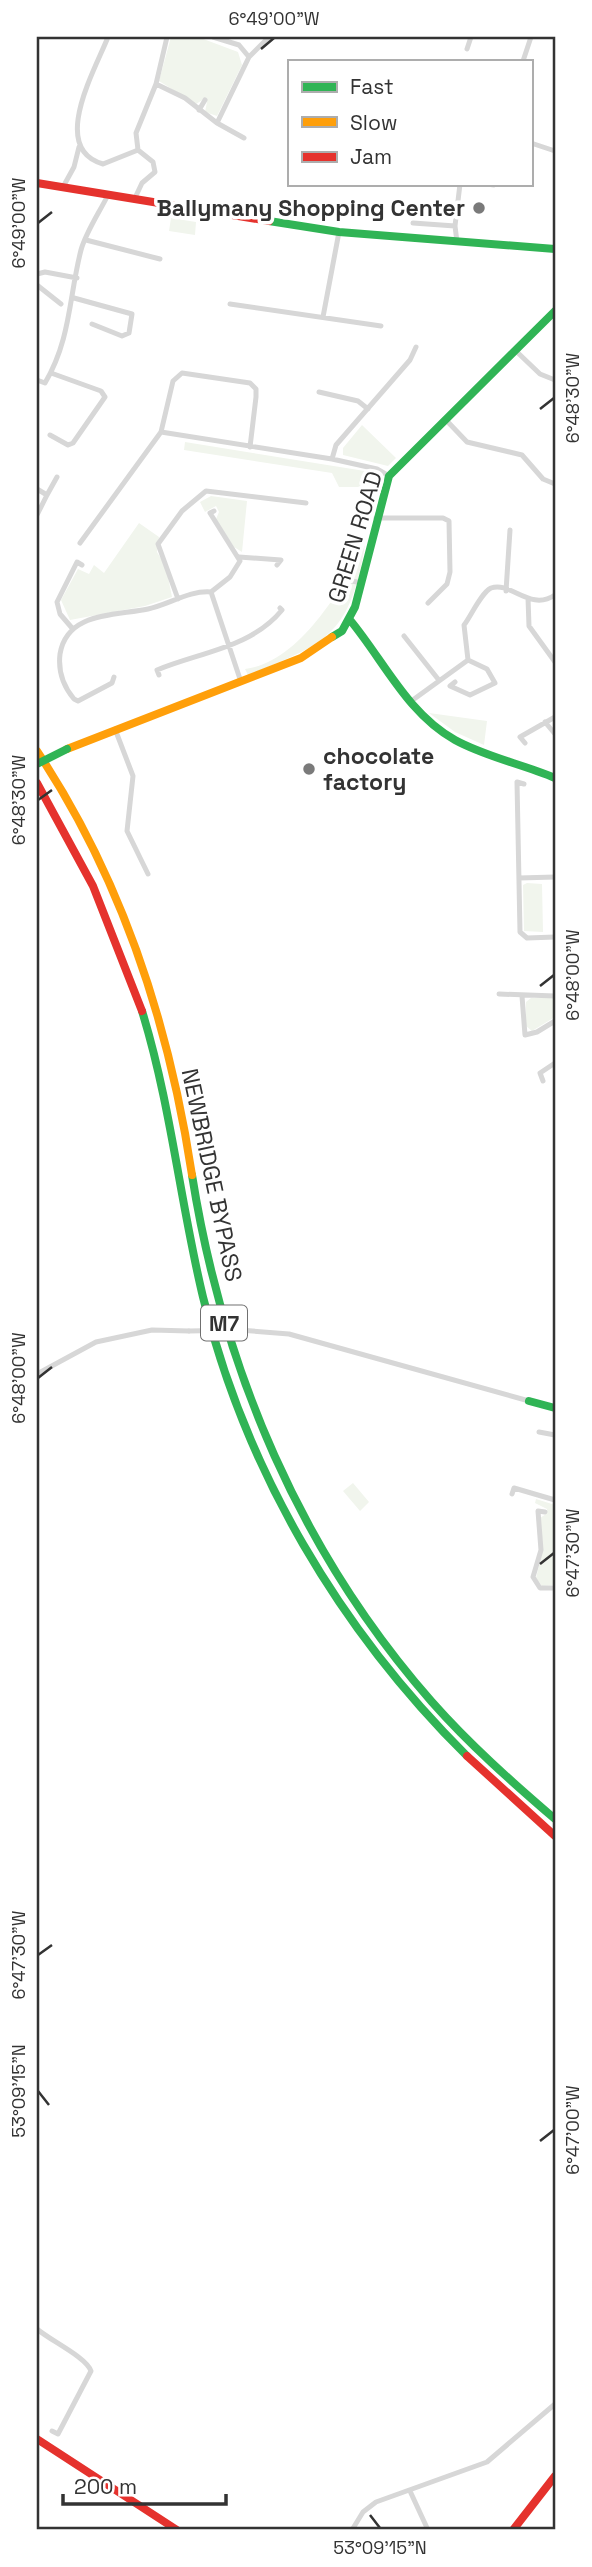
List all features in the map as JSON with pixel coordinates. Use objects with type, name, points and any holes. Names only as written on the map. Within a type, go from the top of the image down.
[{"type":"main road","points":[[37,183],[340,232],[555,249]]},
{"type":"main road","name":"GREEN ROAD","points":[[37,764],[115,729],[301,658],[336,637],[350,620],[389,476],[517,352],[555,311]]},
{"type":"main road","points":[[350,620],[410,702],[443,732],[482,753],[555,778]]},
{"type":"main road","name":"NEWBRIDGE BYPASS","points":[[37,751],[112,883],[140,953],[181,1111],[207,1256],[233,1356],[265,1441],[304,1522],[387,1649],[431,1703],[520,1791],[555,1819]]},
{"type":"main road","name":"NEWBRIDGE BYPASS","points":[[37,783],[100,900],[133,985],[159,1073],[194,1259],[210,1325],[236,1403],[271,1487],[310,1559],[375,1655],[419,1709],[464,1757],[555,1836]]},
{"type":"main road","points":[[529,1401],[555,1408]]},
{"type":"main road","points":[[37,2439],[177,2530]]},
{"type":"main road","points":[[513,2530],[555,2476]]},
{"type":"street","points":[[108,37],[77,120],[75,134],[79,147],[92,159],[103,164],[138,150]]},
{"type":"street","points":[[134,200],[142,183],[155,172],[153,162],[138,150],[136,133],[156,84],[167,37]]},
{"type":"street","points":[[213,37],[239,45],[249,57]]},
{"type":"street","points":[[217,123],[249,57],[268,37]]},
{"type":"street","points":[[467,49],[471,37]]},
{"type":"street","points":[[523,60],[531,37]]},
{"type":"street","points":[[156,84],[185,98],[217,123],[244,138]]},
{"type":"street","points":[[199,110],[205,100]]},
{"type":"street","points":[[532,143],[555,151]]},
{"type":"street","points":[[63,187],[74,167],[79,147]]},
{"type":"street","points":[[457,242],[455,226],[460,186]]},
{"type":"street","points":[[37,380],[45,383],[51,373],[74,298],[86,240],[108,195]]},
{"type":"street","points":[[413,223],[455,226]]},
{"type":"street","points":[[323,317],[340,232]]},
{"type":"street","points":[[86,240],[160,260]]},
{"type":"street","points":[[37,274],[45,272],[77,278]]},
{"type":"street","points":[[37,285],[61,304]]},
{"type":"street","points":[[74,298],[132,314],[129,333],[122,336],[92,324]]},
{"type":"street","points":[[230,304],[381,326]]},
{"type":"street","points":[[332,459],[337,445],[410,360],[416,346]]},
{"type":"street","points":[[517,352],[540,374],[555,380]]},
{"type":"street","points":[[50,435],[68,444],[73,443],[104,397],[101,391],[51,373]]},
{"type":"street","points":[[80,543],[161,432],[177,376],[189,373],[250,383],[256,389],[250,447]]},
{"type":"street","points":[[319,392],[358,401],[368,409]]},
{"type":"street","points":[[446,420],[467,442],[522,456],[543,479],[555,484]]},
{"type":"street","points":[[161,432],[332,459],[377,469],[389,476]]},
{"type":"street","points":[[37,514],[57,477]]},
{"type":"street","points":[[37,489],[47,495]]},
{"type":"street","points":[[178,599],[158,544],[195,499],[206,491],[306,503]]},
{"type":"street","points":[[114,677],[112,683],[78,701],[74,699],[60,671],[62,642],[72,628],[100,617],[147,609],[211,592],[237,569],[239,557],[219,531],[210,513],[214,511]]},
{"type":"street","points":[[376,518],[447,520],[450,526],[450,572],[447,584],[428,603]]},
{"type":"street","points":[[506,591],[512,533]]},
{"type":"street","points":[[348,550],[342,573],[352,581],[362,583]]},
{"type":"street","points":[[239,557],[281,560],[277,565]]},
{"type":"street","points":[[72,628],[60,614],[57,602],[77,562],[82,565]]},
{"type":"street","points":[[468,660],[464,625],[488,591],[495,588],[545,601],[555,595]]},
{"type":"street","points":[[211,592],[241,682]]},
{"type":"street","points":[[528,598],[529,626],[554,665]]},
{"type":"street","points":[[157,670],[228,647],[257,633],[276,618],[282,610],[280,608]]},
{"type":"street","points":[[404,636],[438,679]]},
{"type":"street","points":[[410,702],[438,679],[468,660]]},
{"type":"street","points":[[455,682],[450,686],[470,695],[495,683],[487,669],[468,660]]},
{"type":"street","points":[[526,743],[520,737],[555,717]]},
{"type":"street","points":[[545,722],[555,734]]},
{"type":"street","points":[[115,729],[132,776],[123,831],[148,874]]},
{"type":"street","points":[[524,784],[517,782],[520,932],[527,938],[555,937]]},
{"type":"street","points":[[519,878],[555,877]]},
{"type":"street","points":[[499,994],[555,996]]},
{"type":"street","points":[[522,996],[525,1035],[537,1032],[555,1021]]},
{"type":"street","points":[[543,1080],[540,1073],[555,1063]]},
{"type":"street","points":[[37,1374],[96,1342],[152,1330],[239,1330],[289,1334],[529,1401]]},
{"type":"street","points":[[539,1432],[555,1435]]},
{"type":"street","points":[[512,1494],[514,1488],[555,1500]]},
{"type":"street","points":[[545,1512],[538,1511],[541,1550],[533,1577],[540,1588],[555,1588]]},
{"type":"street","points":[[37,2329],[65,2350],[83,2358],[91,2371],[58,2434],[52,2431]]},
{"type":"street","points":[[352,2530],[369,2507],[487,2462],[555,2404]]},
{"type":"street","points":[[410,2491],[428,2530]]},
{"type":"shaded area","points":[[171,37],[198,37],[238,52],[242,65],[217,116],[205,112],[207,102],[204,99],[196,104],[159,81]]},
{"type":"shaded area","points":[[171,218],[196,222],[195,235],[169,231]]},
{"type":"shaded area","points":[[362,425],[396,458],[388,466],[343,455],[343,448]]},
{"type":"shaded area","points":[[185,442],[371,472],[381,479],[379,487],[339,487],[332,473],[184,450]]},
{"type":"shaded area","points":[[211,496],[247,501],[242,552],[234,547],[216,519],[219,512],[216,506],[205,512],[200,502]]},
{"type":"shaded area","points":[[139,523],[159,537],[157,552],[166,567],[172,597],[145,606],[70,620],[61,600],[78,569],[89,574],[94,565],[104,573]]},
{"type":"shaded area","points":[[365,545],[352,598],[331,631],[298,654],[248,675],[245,669],[265,664],[283,653],[317,621]]},
{"type":"shaded area","points":[[429,713],[487,721],[484,745],[455,732]]},
{"type":"shaded area","points":[[542,884],[543,932],[524,931],[523,885]]},
{"type":"shaded area","points":[[531,998],[555,998],[555,1017],[532,1031],[526,1026],[526,1002]]},
{"type":"shaded area","points":[[353,1483],[369,1502],[360,1511],[343,1491]]},
{"type":"shaded area","points":[[536,1499],[555,1505],[555,1585],[542,1586],[536,1578],[543,1549],[540,1518],[546,1514],[547,1509],[535,1503]]},
{"type":"traffic: fast","points":[[269,221],[339,232],[555,249]]},
{"type":"traffic: fast","points":[[332,637],[342,631],[355,607],[389,476],[555,311]]},
{"type":"traffic: fast","points":[[350,620],[397,685],[423,716],[438,729],[479,751],[555,778]]},
{"type":"traffic: fast","points":[[37,764],[67,749]]},
{"type":"traffic: fast","points":[[142,1011],[161,1082],[203,1297],[221,1362],[245,1425],[272,1486],[339,1602],[378,1656],[467,1756]]},
{"type":"traffic: fast","points":[[192,1175],[206,1248],[224,1319],[274,1456],[307,1521],[344,1584],[385,1645],[432,1702],[476,1748],[555,1819]]},
{"type":"traffic: fast","points":[[529,1401],[555,1408]]},
{"type":"traffic: slow","points":[[67,749],[301,658],[332,637]]},
{"type":"traffic: slow","points":[[37,751],[94,850],[138,954],[170,1063],[192,1175]]},
{"type":"traffic: jam","points":[[37,183],[269,221]]},
{"type":"traffic: jam","points":[[37,783],[93,886],[142,1011]]},
{"type":"traffic: jam","points":[[467,1756],[555,1836]]},
{"type":"traffic: jam","points":[[37,2439],[177,2530]]},
{"type":"traffic: jam","points":[[513,2530],[555,2476]]},
{"type":"place","name":"Ballymany Shopping Center","points":[[479,208]]},
{"type":"place","name":"chocolate factory","points":[[309,769]]}]
